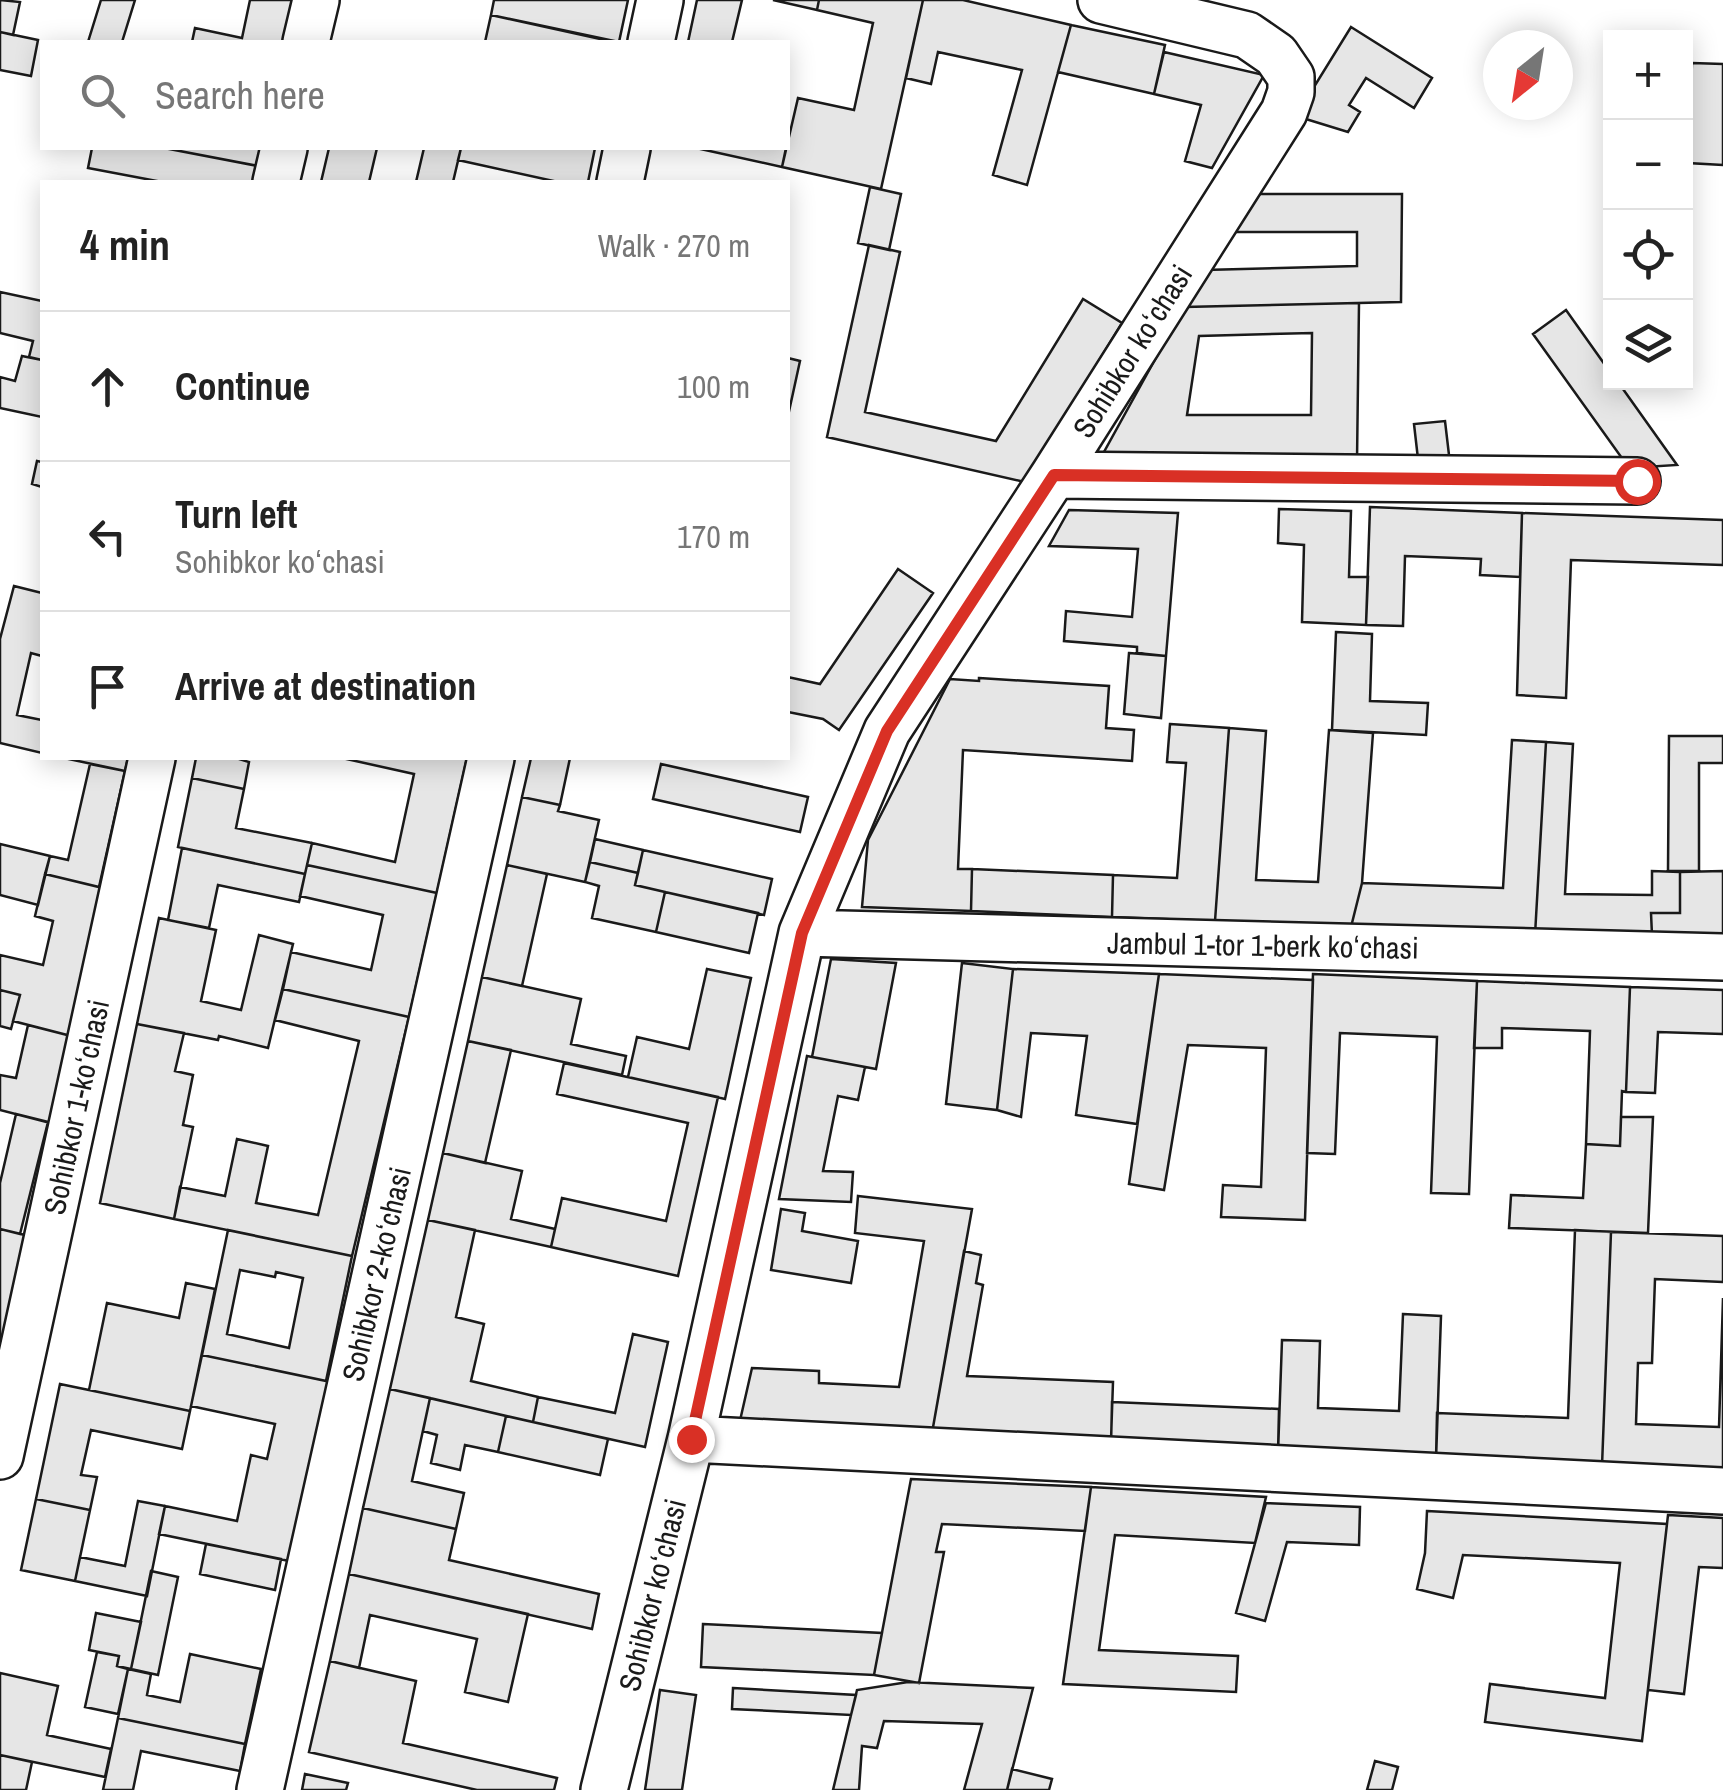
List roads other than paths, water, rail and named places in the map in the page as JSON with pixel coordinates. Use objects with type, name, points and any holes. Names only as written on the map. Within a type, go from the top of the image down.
[{"type":"street","points":[[306,40],[316,0]]},
{"type":"street","points":[[651,40],[660,0]]},
{"type":"street","name":"Sohibkor koʻchasi","points":[[604,1790],[691,1439],[802,933],[887,731],[1284,112],[1291,92],[1291,77],[1276,55],[1246,35],[1101,0]]},
{"type":"street","points":[[276,180],[284,150]]},
{"type":"street","points":[[620,180],[627,150]]},
{"type":"street","points":[[1054,475],[1637,481]]},
{"type":"street","name":"Sohibkor 1-koʻchasi","points":[[0,1456],[152,760]]},
{"type":"street","name":"Sohibkor 2-koʻchasi","points":[[260,1790],[491,760]]},
{"type":"street","name":"Jambul 1-tor 1-berk koʻchasi","points":[[802,933],[1723,957]]},
{"type":"street","points":[[691,1439],[1723,1490]]}]
